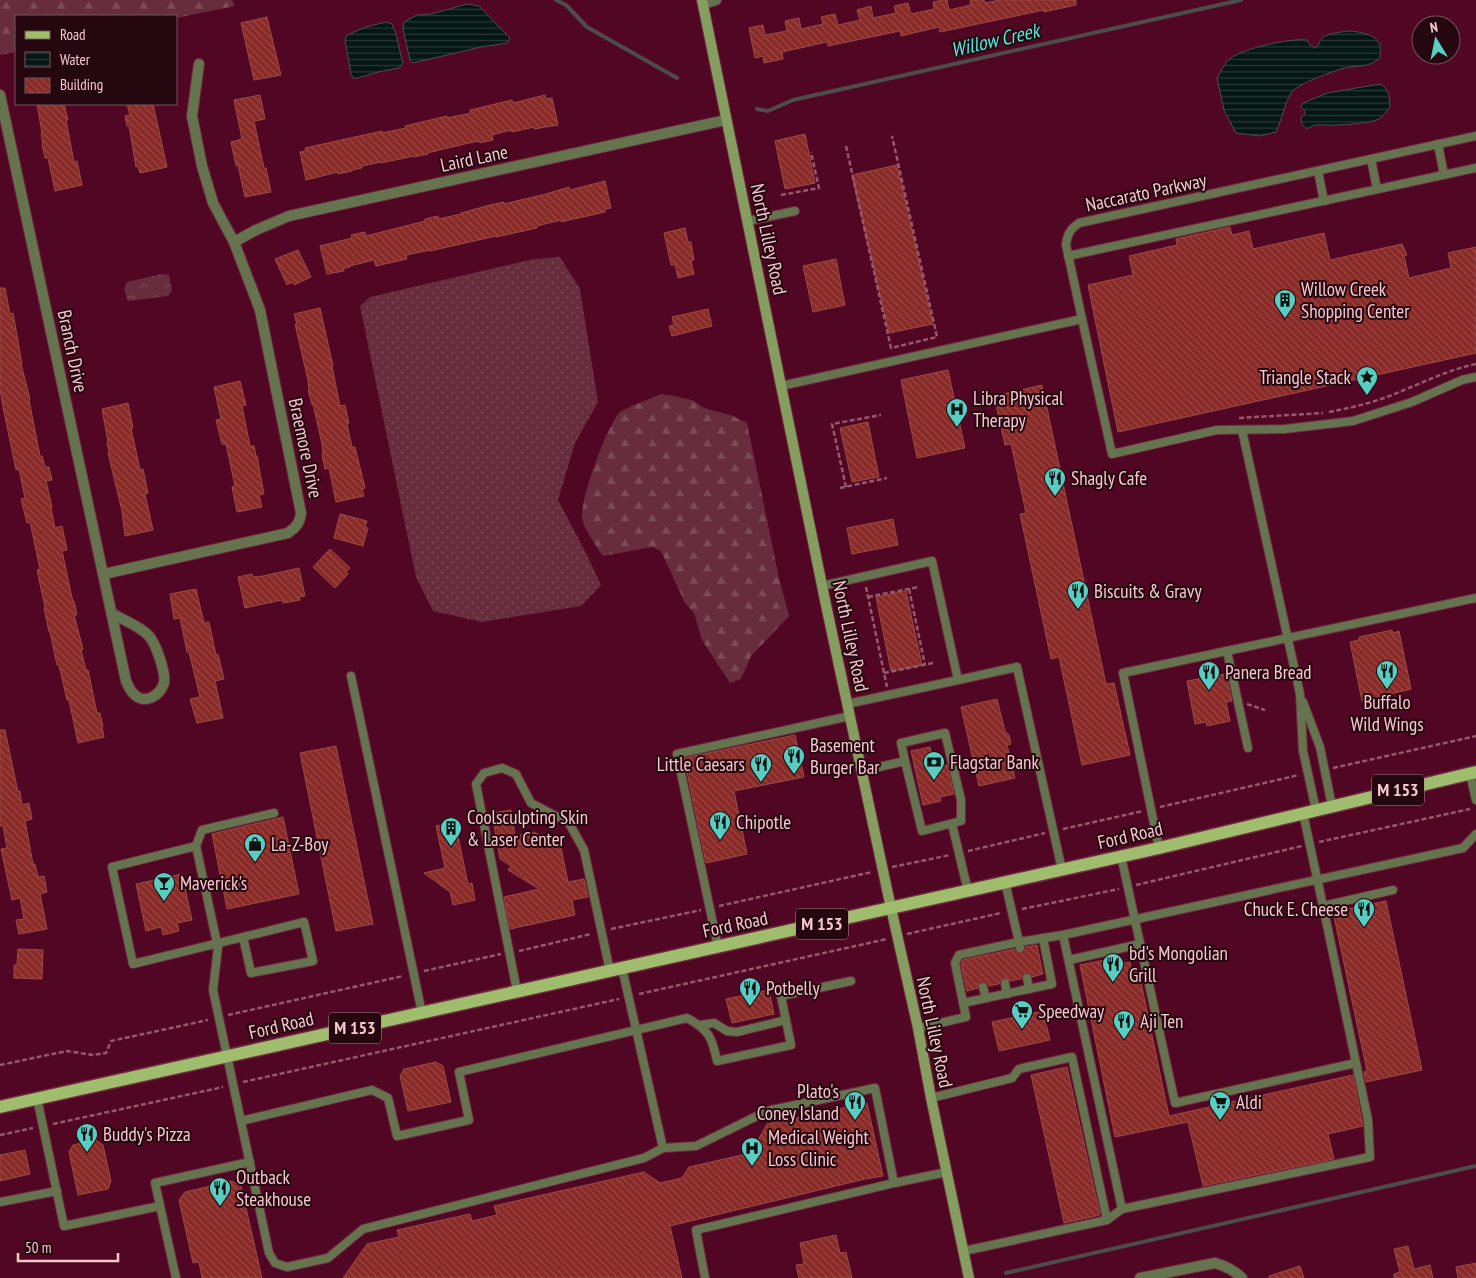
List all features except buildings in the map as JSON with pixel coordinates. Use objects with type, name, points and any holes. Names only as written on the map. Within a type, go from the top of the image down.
[{"type":"main road","name":"Ford Road","points":[[0,1106],[1062,870],[1473,773]]},
{"type":"street","points":[[702,2],[716,0]]},
{"type":"street","name":"North Lilley Road","points":[[702,2],[822,586],[918,1028],[969,1278]]},
{"type":"street","points":[[199,64],[192,116],[198,149],[213,203],[234,242]]},
{"type":"street","name":"Branch Drive","points":[[0,95],[4,131],[113,614],[126,681],[134,695],[141,698],[154,697],[162,687],[164,678],[157,649],[148,635],[113,614]]},
{"type":"street","name":"Laird Lane","points":[[234,242],[289,216],[726,120]]},
{"type":"street","name":"Braemore Drive","points":[[104,574],[288,533],[296,528],[300,520],[301,513],[260,310],[234,242]]},
{"type":"street","points":[[1140,1278],[1215,1263],[1235,1271],[1242,1278]]},
{"type":"lane","name":"Naccarato Parkway","points":[[1242,430],[1217,430],[1112,454],[1066,246],[1066,238],[1073,227],[1079,223],[1476,136]]},
{"type":"lane","points":[[1438,144],[1444,175]]},
{"type":"lane","points":[[1371,159],[1377,189]]},
{"type":"lane","points":[[1068,256],[1476,168]]},
{"type":"lane","points":[[1318,171],[1324,201]]},
{"type":"lane","points":[[748,221],[795,211]]},
{"type":"lane","points":[[781,386],[1082,319]]},
{"type":"lane","points":[[1332,806],[1320,747],[1300,694],[1242,430],[1353,421],[1412,402],[1462,380],[1476,377]]},
{"type":"lane","points":[[822,586],[932,561],[958,680]]},
{"type":"lane","points":[[1159,848],[1123,673],[1476,598]]},
{"type":"lane","points":[[1227,651],[1248,748]]},
{"type":"lane","points":[[847,704],[1017,667],[1062,870]]},
{"type":"lane","points":[[351,676],[422,1013]]},
{"type":"lane","points":[[1300,694],[1303,751],[1316,810]]},
{"type":"lane","points":[[718,947],[677,754],[850,716]]},
{"type":"lane","points":[[945,733],[961,800],[961,822],[952,824],[922,831],[901,743],[945,733]]},
{"type":"lane","points":[[862,771],[905,762]]},
{"type":"lane","points":[[517,991],[476,784],[484,772],[502,768],[516,774],[531,803],[568,823],[584,850],[616,969],[628,997],[663,1148]]},
{"type":"lane","points":[[1473,773],[1476,800]]},
{"type":"lane","points":[[274,813],[202,830],[196,846],[218,947],[213,990],[269,1253],[275,1263],[287,1267],[328,1258],[363,1229],[644,1158],[663,1148],[696,1146],[767,1111],[875,1088],[894,1183]]},
{"type":"lane","points":[[964,1251],[1108,1220],[1122,1209],[1370,1157],[1368,1120],[1302,813]]},
{"type":"lane","points":[[952,824],[968,891]]},
{"type":"lane","points":[[918,1028],[966,1017],[955,963],[959,955],[997,950],[1043,938],[1135,920],[1463,848],[1476,834]]},
{"type":"lane","points":[[196,846],[112,867],[133,964],[304,922],[313,960],[251,973],[243,937]]},
{"type":"lane","points":[[1121,856],[1175,1103],[1356,1063]]},
{"type":"lane","points":[[1006,882],[1020,945]]},
{"type":"lane","points":[[1323,906],[1393,890]]},
{"type":"lane","points":[[1063,935],[1122,1209]]},
{"type":"lane","points":[[963,1003],[1052,984],[1043,938]]},
{"type":"lane","points":[[1069,960],[1140,944]]},
{"type":"lane","points":[[1027,978],[1029,989]]},
{"type":"lane","points":[[241,1121],[372,1090],[388,1098],[397,1136],[469,1120],[458,1072],[687,1018],[700,1025],[713,1041],[717,1061],[791,1045],[781,996],[851,981]]},
{"type":"lane","points":[[1005,982],[1007,994]]},
{"type":"lane","points":[[983,987],[986,998]]},
{"type":"lane","points":[[700,1025],[714,1023],[727,1031],[737,1032],[786,1020]]},
{"type":"lane","points":[[931,1098],[1012,1078],[1019,1069],[1072,1057],[1108,1220]]},
{"type":"lane","points":[[37,1098],[64,1226],[160,1206]]},
{"type":"lane","points":[[176,1278],[155,1183],[250,1162]]},
{"type":"lane","points":[[705,1278],[696,1230],[947,1172]]},
{"type":"lane","points":[[0,1202],[57,1191]]},
{"type":"path","points":[[846,146],[891,348],[937,337],[892,136]]},
{"type":"path","points":[[781,195],[819,188],[811,152]]},
{"type":"path","points":[[788,194],[789,199]]},
{"type":"path","points":[[1230,419],[1325,413],[1354,408],[1391,396],[1428,379],[1461,367],[1476,364]]},
{"type":"path","points":[[846,487],[832,424],[881,415]]},
{"type":"path","points":[[840,488],[887,478]]},
{"type":"path","points":[[866,585],[887,688]]},
{"type":"path","points":[[868,597],[918,586]]},
{"type":"path","points":[[909,589],[925,665]]},
{"type":"path","points":[[884,674],[933,663]]},
{"type":"path","points":[[1259,708],[1265,710]]},
{"type":"path","points":[[1324,770],[1476,736]]},
{"type":"path","points":[[908,864],[1299,775]]},
{"type":"path","points":[[922,931],[1476,808]]},
{"type":"path","points":[[723,905],[866,873]]},
{"type":"path","points":[[606,930],[696,911]]},
{"type":"path","points":[[516,952],[588,934]]},
{"type":"path","points":[[0,1136],[872,942]]},
{"type":"path","points":[[420,972],[497,955]]},
{"type":"path","points":[[224,1016],[400,976]]},
{"type":"path","points":[[0,1065],[67,1051],[93,1055],[106,1053],[111,1041],[204,1021]]},
{"type":"green space","points":[[0,0],[232,0],[235,6],[178,18],[178,15],[15,15],[15,52],[0,55]]},
{"type":"green space","points":[[560,257],[580,289],[598,402],[575,443],[558,500],[601,585],[581,606],[482,622],[433,611],[416,577],[360,306],[370,297],[534,259]]},
{"type":"green space","points":[[162,274],[169,275],[172,291],[168,296],[128,301],[124,289],[127,282]]},
{"type":"green space","points":[[661,394],[692,400],[704,408],[733,416],[747,423],[779,578],[789,616],[751,656],[741,679],[730,683],[702,640],[694,613],[685,603],[661,551],[652,547],[603,556],[588,533],[582,519],[582,509],[589,481],[607,433],[619,413]]},
{"type":"water","points":[[467,4],[479,6],[510,38],[507,43],[413,63],[410,60],[403,29],[404,22],[417,15],[431,14]]},
{"type":"water","points":[[386,22],[392,24],[403,64],[399,68],[354,79],[351,74],[345,40],[347,35],[366,27]]},
{"type":"water","points":[[1348,31],[1366,34],[1378,41],[1380,45],[1380,58],[1367,65],[1344,68],[1332,72],[1296,89],[1287,100],[1276,132],[1260,136],[1236,133],[1224,110],[1217,78],[1229,60],[1238,54],[1268,44],[1307,40],[1315,48],[1325,36]]},
{"type":"water","points":[[1380,84],[1387,91],[1390,107],[1379,119],[1351,124],[1317,125],[1307,129],[1302,124],[1301,117],[1305,114],[1301,107],[1303,103],[1327,93]]},
{"type":"waterway","name":"Willow Creek","points":[[556,0],[566,5],[587,27],[677,78]]},
{"type":"waterway","name":"Willow Creek","points":[[757,109],[768,111],[793,100],[1241,0]]},
{"type":"waterway","points":[[1006,1273],[1476,1166]]},
{"type":"place","name":"Willow Creek Shopping Center","points":[[1285,319]]},
{"type":"place","name":"Triangle Stack","points":[[1367,396]]},
{"type":"place","name":"Libra Physical Therapy","points":[[957,428]]},
{"type":"place","name":"Shagly Cafe","points":[[1055,497]]},
{"type":"place","name":"Biscuits & Gravy","points":[[1078,610]]},
{"type":"place","name":"Buffalo Wild Wings","points":[[1387,690]]},
{"type":"place","name":"Panera Bread","points":[[1209,691]]},
{"type":"place","name":"Basement Burger Bar","points":[[794,775]]},
{"type":"place","name":"Flagstar Bank","points":[[934,781]]},
{"type":"place","name":"Little Caesars","points":[[761,783]]},
{"type":"place","name":"Chipotle","points":[[720,841]]},
{"type":"place","name":"Coolsculpting Skin & Laser Center","points":[[451,847]]},
{"type":"place","name":"La-Z-Boy","points":[[255,863]]},
{"type":"place","name":"Maverick's","points":[[164,902]]},
{"type":"place","name":"Chuck E. Cheese","points":[[1364,928]]},
{"type":"place","name":"bd's Mongolian Grill","points":[[1113,983]]},
{"type":"place","name":"Potbelly","points":[[750,1007]]},
{"type":"place","name":"Speedway","points":[[1022,1030]]},
{"type":"place","name":"Aji Ten","points":[[1124,1040]]},
{"type":"place","name":"Plato's Coney Island","points":[[855,1121]]},
{"type":"place","name":"Aldi","points":[[1220,1121]]},
{"type":"place","name":"Buddy's Pizza","points":[[87,1153]]},
{"type":"place","name":"Medical Weight Loss Clinic","points":[[752,1167]]},
{"type":"place","name":"Outback Steakhouse","points":[[220,1207]]}]
